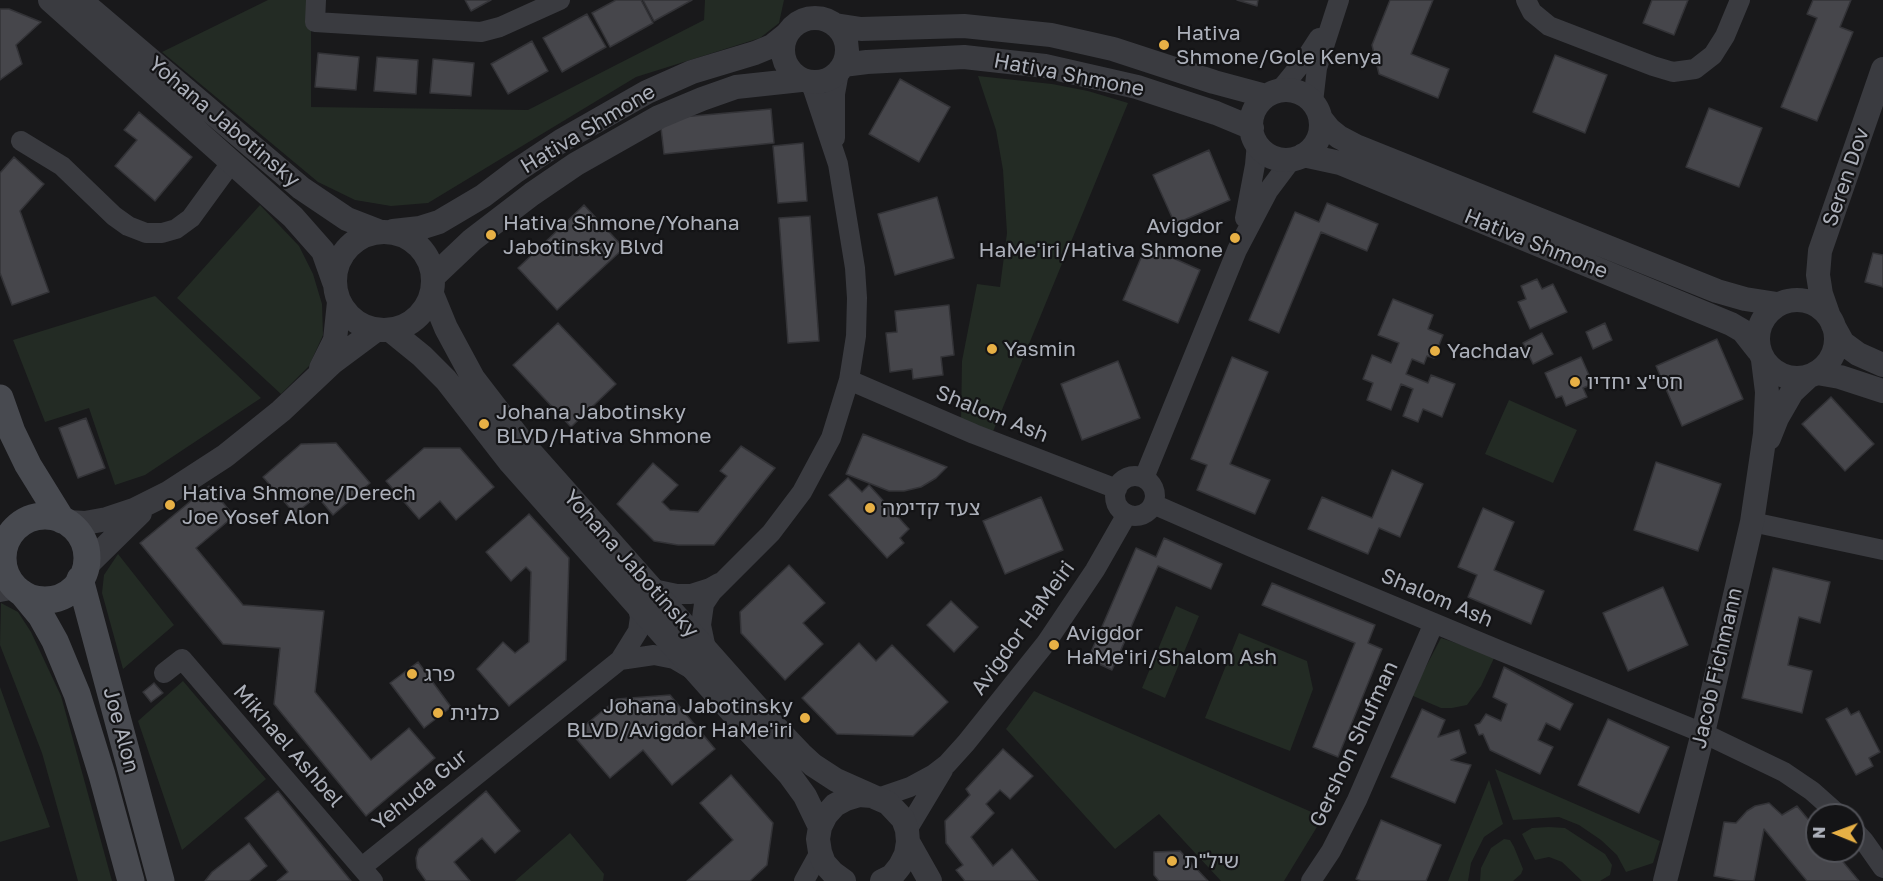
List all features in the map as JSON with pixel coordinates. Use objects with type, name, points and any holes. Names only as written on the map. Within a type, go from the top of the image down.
[{"type":"main road","points":[[0,398],[12,432],[28,465],[65,521],[83,541],[86,554],[83,573],[72,590],[54,598],[34,598],[13,591],[5,572],[0,510]]},
{"type":"main road","points":[[3,549],[14,529],[24,521],[50,516],[65,521]]},
{"type":"main road","name":"Joe Alon","points":[[83,573],[161,881]]},
{"type":"main road","name":"Joe Alon","points":[[13,591],[41,616],[55,641],[77,694],[131,881]]},
{"type":"street","name":"Yohana Jabotinsky","points":[[50,0],[303,226],[323,251],[337,292]]},
{"type":"street","name":"Yohana Jabotinsky","points":[[80,0],[301,188],[347,219],[385,231]]},
{"type":"street","points":[[316,0],[315,22],[481,32],[500,27],[560,0]]},
{"type":"street","points":[[802,0],[783,51],[784,60],[794,75],[806,81],[826,81],[841,69]]},
{"type":"street","points":[[1526,0],[1532,12],[1549,26],[1673,72],[1695,69],[1713,55],[1725,36],[1740,0]]},
{"type":"street","points":[[1237,250],[1250,195],[1254,110],[1306,58],[1336,9]]},
{"type":"street","points":[[1144,478],[1237,250],[1268,190],[1298,157],[1316,144],[1321,128],[1317,110],[1317,68],[1336,9]]},
{"type":"street","name":"Hativa Shmone","points":[[826,15],[861,29],[964,26],[1051,35],[1113,49],[1214,82],[1273,93]]},
{"type":"street","points":[[790,30],[809,18],[826,15],[845,39],[846,57],[835,94],[838,165]]},
{"type":"street","name":"Hativa Shmone","points":[[385,231],[420,228],[440,222],[483,196],[561,141],[647,92],[692,72],[755,54],[772,46],[790,30]]},
{"type":"street","name":"Hativa Shmone","points":[[841,69],[867,62],[964,57],[1045,66],[1137,87],[1216,112],[1254,136]]},
{"type":"street","name":"Seren Dov","points":[[1830,319],[1821,294],[1818,275],[1820,251],[1883,69]]},
{"type":"street","name":"Hativa Shmone","points":[[433,285],[472,240],[532,194],[576,165],[660,117],[736,87],[806,81]]},
{"type":"street","points":[[706,649],[701,625],[704,604],[712,592],[771,533],[802,492],[831,438],[849,380],[856,336],[857,298],[852,246],[832,142],[806,81]]},
{"type":"street","points":[[1273,93],[1298,91],[1317,110]]},
{"type":"street","name":"Hativa Shmone","points":[[1317,110],[1334,133],[1358,147],[1717,291],[1745,299],[1782,303]]},
{"type":"street","points":[[1254,136],[1268,155],[1275,158],[1298,157]]},
{"type":"street","name":"Yohana Jabotinsky","points":[[21,141],[62,166],[114,216],[128,226],[146,233],[162,233],[176,229],[191,218],[231,163]]},
{"type":"street","name":"Hativa Shmone","points":[[1298,157],[1340,163],[1731,324],[1743,331],[1761,355]]},
{"type":"street","points":[[65,521],[85,523],[107,519],[134,510],[168,493],[225,456],[281,411],[311,383],[333,362],[383,330],[404,326],[417,318],[426,307],[433,285],[430,261],[421,247],[408,237],[385,231],[364,235],[351,243],[342,254],[336,267],[335,340],[325,363],[311,383]]},
{"type":"street","name":"Seren Dov","points":[[1782,303],[1820,251]]},
{"type":"street","name":"Yohana Jabotinsky","points":[[433,285],[459,354],[498,412],[645,597],[694,670],[789,774],[805,796],[820,826]]},
{"type":"street","points":[[337,292],[348,315],[361,325],[383,330]]},
{"type":"street","points":[[1883,365],[1858,354],[1843,343],[1830,319],[1809,302],[1798,300],[1782,303],[1769,311],[1758,329],[1761,355],[1777,374],[1797,379],[1812,375],[1840,377],[1883,391]]},
{"type":"street","points":[[1812,375],[1830,360],[1834,352],[1836,342],[1830,319]]},
{"type":"street","name":"Yohana Jabotinsky","points":[[383,330],[422,356],[446,380],[509,461],[645,597],[706,649],[764,715],[813,765],[836,780],[875,797],[897,810],[908,836]]},
{"type":"street","name":"Jacob Fichmann","points":[[1665,881],[1703,733],[1752,522],[1763,454],[1767,392],[1761,355]]},
{"type":"street","name":"Jacob Fichmann","points":[[1763,454],[1777,418],[1792,392],[1812,375]]},
{"type":"street","name":"Shalom Ash","points":[[849,380],[974,434],[1117,489]]},
{"type":"street","points":[[1128,477],[1144,478],[1154,489],[1154,504],[1142,514],[1127,514],[1122,511],[1116,501],[1119,484],[1128,477]]},
{"type":"street","points":[[83,573],[153,501]]},
{"type":"street","name":"Shalom Ash","points":[[1154,504],[1254,548],[1703,733],[1784,772],[1826,803]]},
{"type":"street","name":"Avigdor HaMeiri","points":[[908,836],[947,764],[1047,643],[1095,570],[1127,514]]},
{"type":"street","points":[[1752,522],[1883,550]]},
{"type":"street","points":[[645,597],[691,594],[710,588],[726,578]]},
{"type":"street","name":"Yehuda Gur","points":[[368,874],[620,660],[638,631],[645,597]]},
{"type":"street","name":"Gershon Shufman","points":[[1311,881],[1331,851],[1357,800],[1434,623]]},
{"type":"street","points":[[620,660],[654,655],[674,659],[694,670]]},
{"type":"street","name":"Mikhael Ashbel","points":[[164,673],[182,659],[368,874]]},
{"type":"street","name":"Avigdor HaMeiri","points":[[875,797],[921,782],[947,764]]},
{"type":"street","points":[[844,881],[832,873],[824,863],[818,839],[820,826],[835,805],[846,799],[859,795],[875,797]]},
{"type":"street","points":[[882,881],[892,876],[900,866],[906,854],[908,836]]},
{"type":"street","points":[[908,836],[930,881]]},
{"type":"street","points":[[1865,842],[1883,868]]},
{"type":"street","points":[[804,881],[820,852]]},
{"type":"shaded area","points":[[268,0],[311,0],[311,107],[528,110],[704,20],[705,0],[784,0],[779,23],[760,38],[636,77],[428,203],[391,206],[355,200],[318,182],[162,52]]},
{"type":"shaded area","points":[[978,76],[1052,84],[1088,91],[1128,103],[992,434],[961,423],[962,361],[977,284],[1000,287],[1007,233],[1003,170],[996,130]]},
{"type":"shaded area","points":[[260,205],[299,246],[313,274],[322,304],[323,335],[309,366],[281,394],[177,298]]},
{"type":"shaded area","points":[[155,296],[261,398],[145,475],[115,485],[89,408],[45,422],[13,340]]},
{"type":"shaded area","points":[[1509,400],[1577,430],[1553,483],[1485,454]]},
{"type":"shaded area","points":[[118,554],[174,625],[123,669],[102,593],[104,575]]},
{"type":"shaded area","points":[[1,603],[18,612],[31,632],[61,696],[112,881],[78,881],[42,753],[0,645]]},
{"type":"shaded area","points":[[1176,606],[1199,616],[1165,698],[1142,688]]},
{"type":"shaded area","points":[[1239,633],[1307,661],[1313,689],[1290,751],[1205,718]]},
{"type":"shaded area","points":[[1441,638],[1495,656],[1481,686],[1467,705],[1441,708],[1411,695]]},
{"type":"shaded area","points":[[183,681],[266,779],[182,850],[138,721]]},
{"type":"shaded area","points":[[0,687],[50,827],[0,842]]},
{"type":"shaded area","points":[[1034,691],[1323,817],[1284,881],[1221,881],[1159,814],[1115,849],[1006,729]]},
{"type":"shaded area","points":[[1495,769],[1660,841],[1653,863],[1626,872],[1617,855],[1601,840],[1579,825],[1559,817],[1513,820]]},
{"type":"shaded area","points":[[1489,780],[1503,824],[1484,837],[1471,863],[1468,881],[1448,881]]},
{"type":"shaded area","points":[[1532,828],[1565,828],[1605,854],[1612,865],[1610,875],[1600,881],[1582,881],[1562,862],[1549,857],[1535,860],[1522,834]]},
{"type":"shaded area","points":[[570,833],[604,874],[603,881],[515,881]]},
{"type":"shaded area","points":[[1504,839],[1510,840],[1514,847],[1523,869],[1521,874],[1513,881],[1480,881],[1481,868],[1491,848]]},
{"type":"building","points":[[465,0],[491,0],[471,11]]},
{"type":"building","points":[[616,0],[641,0],[653,23],[610,47],[592,13]]},
{"type":"building","points":[[643,0],[692,0],[654,21]]},
{"type":"building","points":[[1237,0],[1258,0],[1257,6]]},
{"type":"building","points":[[1390,0],[1433,0],[1411,54],[1449,69],[1438,98],[1379,74],[1372,45]]},
{"type":"building","points":[[1652,0],[1688,0],[1674,35],[1643,23]]},
{"type":"building","points":[[1813,0],[1851,0],[1840,27],[1853,32],[1817,121],[1781,107],[1817,18],[1807,14]]},
{"type":"building","points":[[0,9],[9,9],[41,22],[16,45],[22,64],[0,80]]},
{"type":"building","points":[[587,14],[606,47],[562,72],[543,38]]},
{"type":"building","points":[[532,41],[548,71],[508,94],[491,64]]},
{"type":"building","points":[[318,53],[359,57],[356,90],[315,87]]},
{"type":"building","points":[[1555,55],[1607,75],[1585,133],[1533,112]]},
{"type":"building","points":[[377,57],[418,60],[416,94],[374,91]]},
{"type":"building","points":[[433,59],[474,63],[471,96],[430,93]]},
{"type":"building","points":[[900,79],[950,107],[919,162],[869,134]]},
{"type":"building","points":[[1709,108],[1762,128],[1739,187],[1686,167]]},
{"type":"building","points":[[771,109],[774,143],[664,154],[660,119]]},
{"type":"building","points":[[139,112],[192,157],[155,201],[115,166],[137,140],[124,130]]},
{"type":"building","points":[[803,143],[807,201],[778,203],[773,146]]},
{"type":"building","points":[[1209,150],[1230,200],[1175,224],[1153,175]]},
{"type":"building","points":[[14,157],[44,184],[20,211],[49,292],[12,305],[0,273],[0,173]]},
{"type":"building","points":[[937,197],[954,258],[895,275],[878,214]]},
{"type":"building","points":[[1327,203],[1378,224],[1367,251],[1321,232],[1279,333],[1249,320],[1295,212],[1319,222]]},
{"type":"building","points":[[584,205],[624,248],[557,310],[518,268]]},
{"type":"building","points":[[810,216],[819,341],[788,343],[779,218]]},
{"type":"building","points":[[1146,246],[1200,270],[1178,323],[1123,300]]},
{"type":"building","points":[[1873,253],[1883,255],[1883,287],[1865,282]]},
{"type":"building","points":[[1537,279],[1542,289],[1553,284],[1567,312],[1530,329],[1518,302],[1526,299],[1521,286]]},
{"type":"building","points":[[1393,299],[1433,315],[1428,329],[1443,335],[1434,358],[1427,356],[1424,364],[1412,359],[1406,374],[1428,383],[1431,375],[1455,384],[1442,417],[1423,409],[1418,422],[1403,416],[1413,389],[1401,384],[1391,410],[1367,400],[1373,383],[1363,379],[1372,355],[1391,363],[1399,343],[1378,335]]},
{"type":"building","points":[[949,305],[954,355],[941,357],[943,375],[913,379],[912,369],[890,372],[886,333],[897,332],[895,311]]},
{"type":"building","points":[[558,323],[616,384],[571,427],[513,365]]},
{"type":"building","points":[[1605,323],[1612,340],[1593,349],[1586,332]]},
{"type":"building","points":[[1542,333],[1553,354],[1533,364],[1523,343]]},
{"type":"building","points":[[1717,339],[1743,399],[1682,426],[1656,366]]},
{"type":"building","points":[[1232,357],[1268,372],[1230,464],[1270,480],[1255,514],[1197,490],[1207,465],[1191,459]]},
{"type":"building","points":[[1581,357],[1593,384],[1583,388],[1587,397],[1566,406],[1562,396],[1556,398],[1545,373]]},
{"type":"building","points":[[1118,361],[1140,418],[1082,440],[1061,384]]},
{"type":"building","points":[[1831,397],[1874,444],[1845,471],[1802,424]]},
{"type":"building","points":[[86,418],[105,468],[78,478],[59,428]]},
{"type":"building","points":[[863,434],[947,467],[936,478],[921,487],[904,491],[889,491],[846,474]]},
{"type":"building","points":[[336,443],[370,483],[333,515],[317,496],[295,514],[263,477],[301,444]]},
{"type":"building","points":[[741,446],[775,468],[714,545],[678,545],[654,541],[617,504],[653,463],[678,485],[662,502],[670,510],[698,512],[727,476],[720,471]]},
{"type":"building","points":[[424,448],[460,448],[494,487],[456,520],[440,501],[419,519],[386,481]]},
{"type":"building","points":[[1656,462],[1721,484],[1698,551],[1634,530]]},
{"type":"building","points":[[1392,470],[1423,484],[1400,537],[1379,528],[1368,554],[1308,529],[1322,497],[1372,518]]},
{"type":"building","points":[[848,478],[862,492],[869,485],[909,529],[900,538],[904,543],[887,558],[829,495]]},
{"type":"building","points":[[209,486],[234,516],[196,548],[243,605],[324,611],[315,692],[371,760],[409,728],[435,758],[366,816],[274,704],[280,648],[223,644],[140,543]]},
{"type":"building","points":[[1041,497],[1063,550],[1005,574],[983,521]]},
{"type":"building","points":[[1483,508],[1514,522],[1494,570],[1544,591],[1531,624],[1468,597],[1477,575],[1458,567]]},
{"type":"building","points":[[529,514],[569,558],[566,660],[509,706],[477,669],[503,642],[515,653],[529,642],[531,572],[526,567],[511,581],[486,552]]},
{"type":"building","points":[[1164,538],[1222,564],[1211,589],[1158,566],[1112,670],[1088,659],[1136,548],[1156,557]]},
{"type":"building","points":[[789,565],[825,603],[803,623],[823,644],[785,680],[741,633],[740,612]]},
{"type":"building","points":[[1773,568],[1830,582],[1820,623],[1799,617],[1788,665],[1812,671],[1802,713],[1742,698]]},
{"type":"building","points":[[1272,583],[1375,625],[1368,643],[1382,649],[1338,757],[1313,747],[1355,643],[1262,605]]},
{"type":"building","points":[[1663,587],[1688,645],[1628,671],[1603,613]]},
{"type":"building","points":[[951,601],[978,627],[954,652],[927,625]]},
{"type":"building","points":[[859,643],[876,661],[892,645],[948,702],[913,736],[837,734],[802,698]]},
{"type":"building","points":[[418,662],[451,707],[424,728],[390,683]]},
{"type":"building","points":[[1504,667],[1573,704],[1560,730],[1546,723],[1538,740],[1553,747],[1540,774],[1490,750],[1483,734],[1479,735],[1475,725],[1480,723],[1486,714],[1501,721],[1507,704],[1493,697]]},
{"type":"building","points":[[154,683],[163,693],[151,702],[143,692]]},
{"type":"building","points":[[670,695],[715,749],[672,785],[643,750],[610,778],[573,735],[617,699]]},
{"type":"building","points":[[1847,708],[1851,715],[1859,711],[1880,752],[1869,758],[1873,766],[1856,775],[1826,719]]},
{"type":"building","points":[[1422,709],[1445,720],[1438,737],[1459,730],[1466,753],[1451,760],[1471,765],[1455,803],[1391,777]]},
{"type":"building","points":[[1608,719],[1669,747],[1639,813],[1578,785]]},
{"type":"building","points":[[1003,749],[1033,776],[1010,799],[1000,790],[986,804],[994,813],[971,837],[993,866],[1012,849],[1038,881],[965,881],[956,870],[963,865],[946,843],[945,821],[970,795],[966,789]]},
{"type":"building","points":[[731,775],[773,823],[767,865],[750,881],[687,881],[733,840],[700,803]]},
{"type":"building","points":[[278,791],[351,881],[277,881],[288,872],[245,818]]},
{"type":"building","points":[[486,791],[520,831],[495,853],[482,838],[454,862],[470,881],[426,881],[417,868],[416,858],[419,849]]},
{"type":"building","points":[[1769,803],[1782,815],[1797,806],[1805,816],[1805,863],[1844,863],[1859,881],[1807,881],[1764,829],[1754,881],[1714,876],[1724,822],[1736,823],[1755,806]]},
{"type":"building","points":[[1381,820],[1441,845],[1426,881],[1361,881],[1356,879]]},
{"type":"building","points":[[249,843],[267,866],[249,881],[205,881],[212,872]]},
{"type":"building","points":[[1180,851],[1208,881],[1159,881],[1154,875],[1154,852]]},
{"type":"place","name":"Hativa Shmone/Gole Kenya","points":[[1164,45]]},
{"type":"place","name":"Hativa Shmone/Yohana Jabotinsky Blvd","points":[[491,235]]},
{"type":"place","name":"Avigdor HaMe'iri/Hativa Shmone","points":[[1235,238]]},
{"type":"place","name":"Yasmin","points":[[992,349]]},
{"type":"place","name":"Yachdav","points":[[1435,351]]},
{"type":"place","name":"חט\"צ יחדיו","points":[[1575,382]]},
{"type":"place","name":"Johana Jabotinsky BLVD/Hativa Shmone","points":[[484,424]]},
{"type":"place","name":"Hativa Shmone/Derech Joe Yosef Alon","points":[[170,505]]},
{"type":"place","name":"צעד קדימה","points":[[870,508]]},
{"type":"place","name":"Avigdor HaMe'iri/Shalom Ash","points":[[1054,645]]},
{"type":"place","name":"פרג","points":[[412,674]]},
{"type":"place","name":"כלנית","points":[[438,713]]},
{"type":"place","name":"Johana Jabotinsky BLVD/Avigdor HaMe'iri","points":[[805,718]]},
{"type":"place","name":"שיל\"ת","points":[[1172,861]]}]
